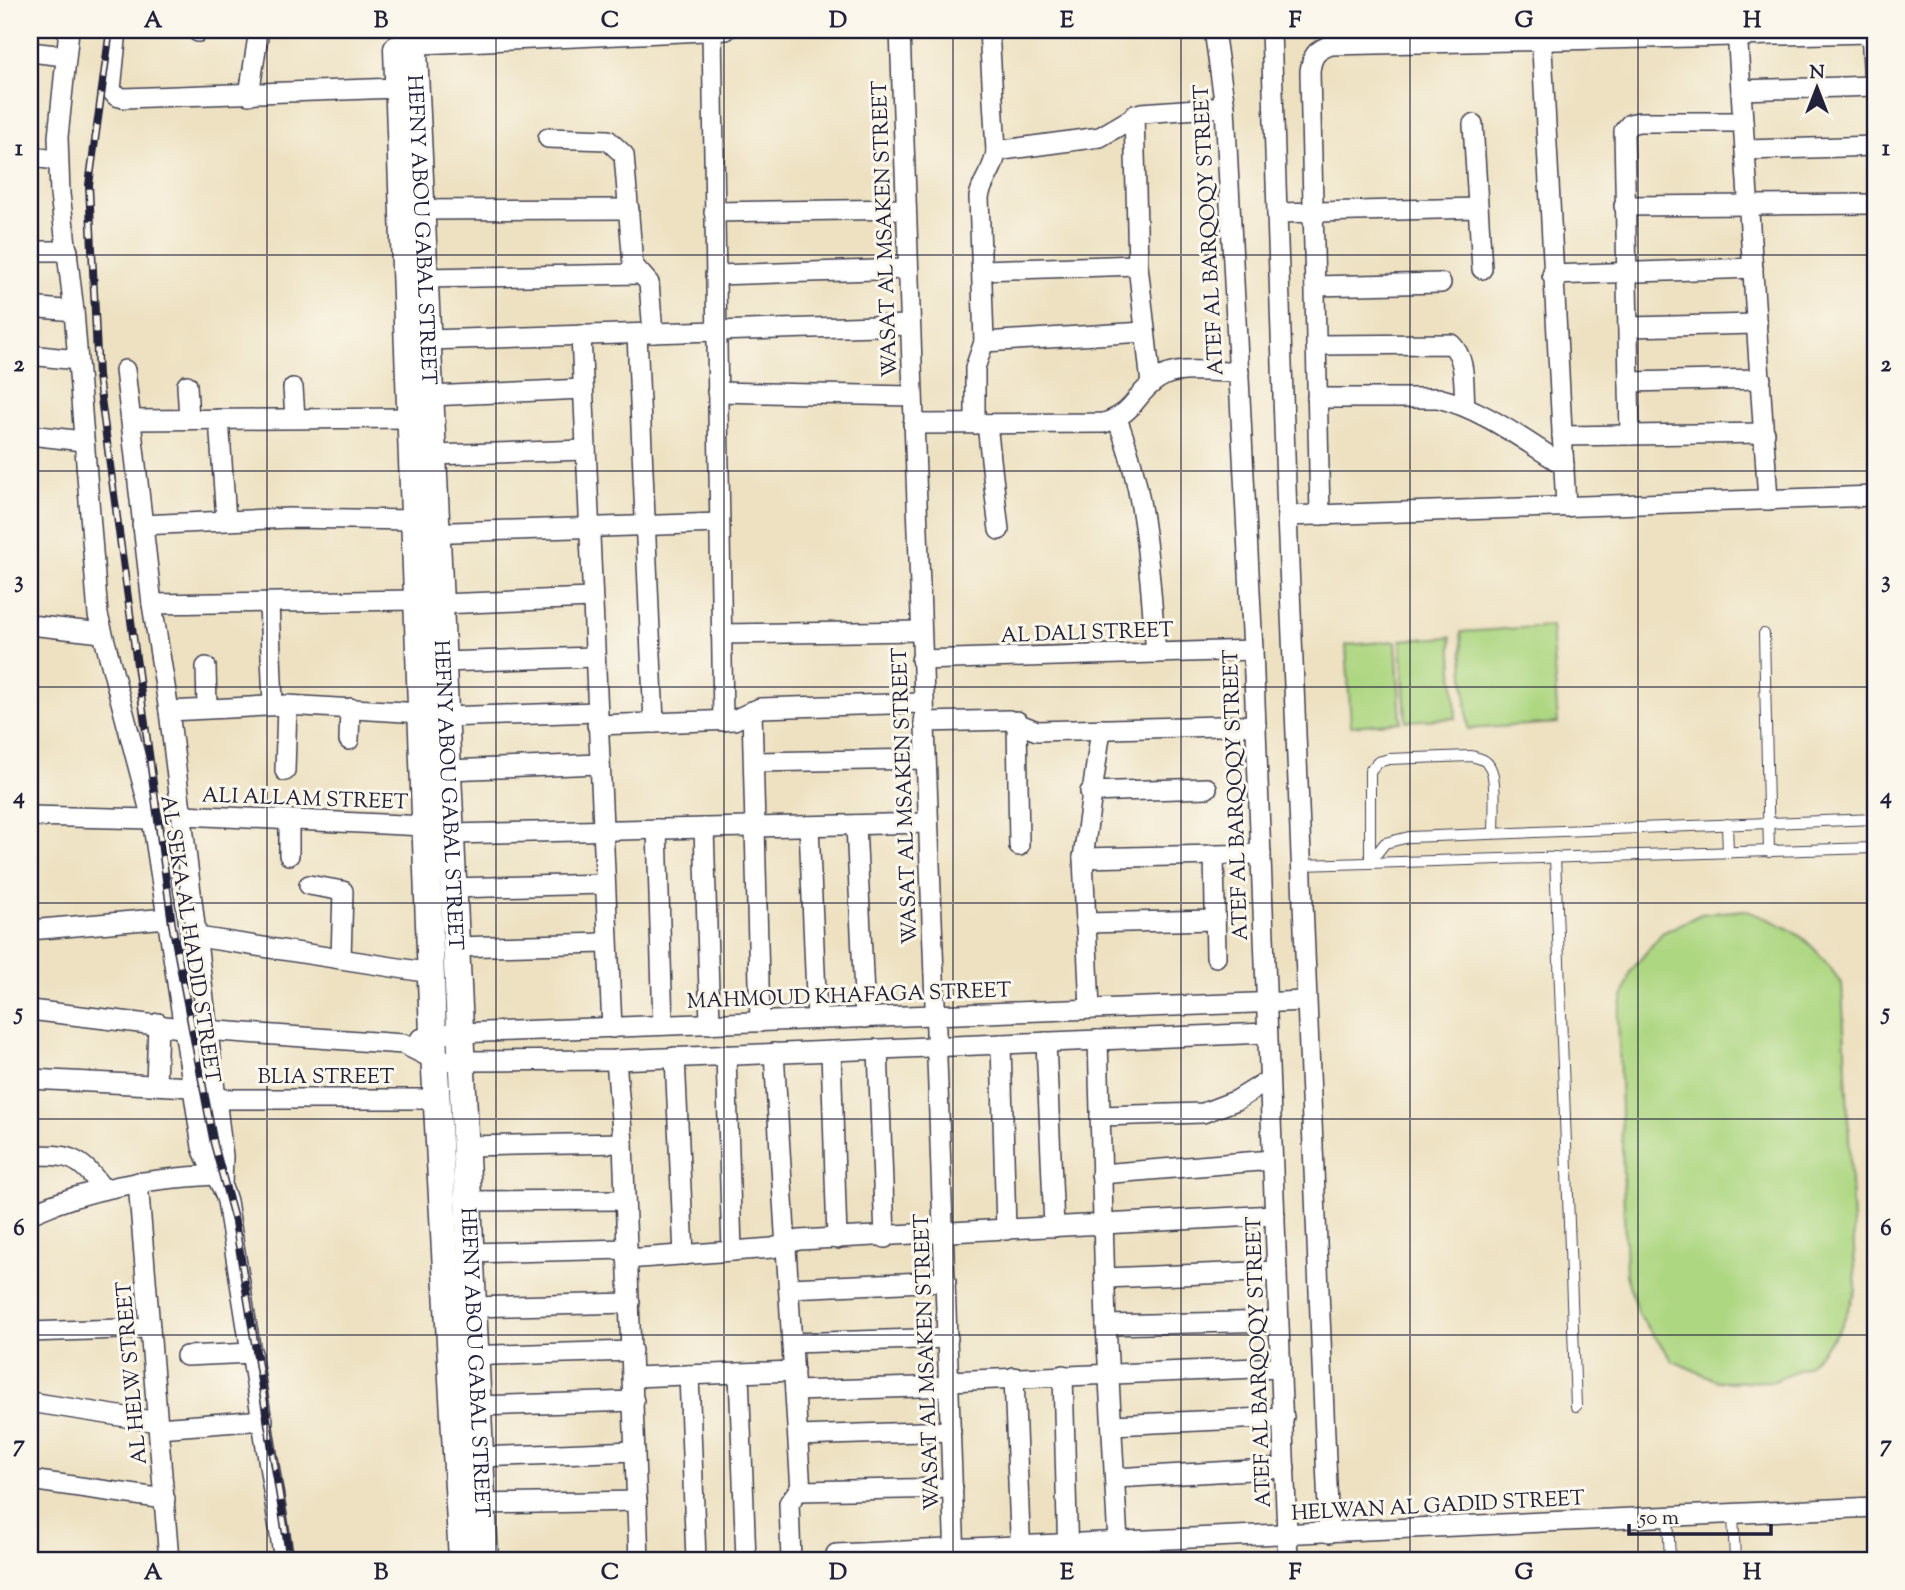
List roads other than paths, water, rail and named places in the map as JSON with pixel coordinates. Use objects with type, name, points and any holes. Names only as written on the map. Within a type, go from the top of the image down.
[{"type":"street","name":"AL SEKA AL HADID STREET","points":[[69,30],[58,160],[102,633],[152,819],[202,1147],[218,1180],[252,1353],[284,1560]]},
{"type":"street","points":[[117,30],[111,82],[116,96],[249,95],[397,88]]},
{"type":"street","points":[[249,95],[259,30]]},
{"type":"street","points":[[712,30],[723,721]]},
{"type":"street","points":[[405,37],[726,30]]},
{"type":"street","name":"WASAT AL MSAKEN STREET","points":[[900,30],[955,1555]]},
{"type":"street","points":[[989,30],[996,151],[993,167],[984,181],[979,197],[984,342],[975,368],[981,424],[999,530]]},
{"type":"street","name":"ATEF AL BARQOQY STREET","points":[[1214,30],[1225,107],[1253,650],[1289,1560]]},
{"type":"street","points":[[1271,30],[1287,516],[1329,1533]]},
{"type":"street","points":[[1320,515],[1310,71],[1311,59],[1319,49],[1331,45],[1542,35],[1871,32],[1875,86],[1741,90]]},
{"type":"street","points":[[1737,33],[1768,500]]},
{"type":"street","points":[[1542,35],[1552,275],[1566,507]]},
{"type":"street","name":"HEFNY ABOU GABAL STREET","points":[[405,37],[397,88],[411,210],[424,278],[433,455],[421,529]]},
{"type":"street","name":"HEFNY ABOU GABAL STREET","points":[[405,37],[411,210],[409,418],[428,602],[438,830],[431,973],[464,1146],[473,1307],[463,1356],[477,1406],[485,1560]]},
{"type":"street","points":[[30,52],[65,56]]},
{"type":"street","points":[[996,151],[1100,137],[1110,134],[1134,115],[1225,107]]},
{"type":"street","points":[[1134,115],[1138,265],[1151,384]]},
{"type":"street","points":[[1630,435],[1624,272],[1624,131],[1630,124],[1743,122]]},
{"type":"street","points":[[1474,124],[1482,269]]},
{"type":"street","points":[[548,138],[597,138],[618,146],[626,166],[633,265],[651,290],[645,333],[646,525],[654,723]]},
{"type":"street","points":[[1745,150],[1875,146]]},
{"type":"street","points":[[30,157],[58,160]]},
{"type":"street","points":[[1624,205],[1875,204]]},
{"type":"street","points":[[1277,213],[1478,208]]},
{"type":"street","points":[[411,210],[629,209]]},
{"type":"street","points":[[714,212],[906,209]]},
{"type":"street","points":[[30,251],[68,251]]},
{"type":"street","points":[[982,270],[1138,265]]},
{"type":"street","points":[[1552,275],[1753,268]]},
{"type":"street","points":[[715,275],[908,269]]},
{"type":"street","points":[[424,278],[641,274]]},
{"type":"street","points":[[1315,286],[1441,283]]},
{"type":"street","points":[[30,307],[74,312]]},
{"type":"street","points":[[1628,327],[1757,324]]},
{"type":"street","points":[[428,340],[910,325]]},
{"type":"street","points":[[984,342],[1144,331]]},
{"type":"street","points":[[581,335],[606,943],[612,1028]]},
{"type":"street","points":[[1316,345],[1451,344],[1459,351],[1462,361],[1465,406]]},
{"type":"street","points":[[30,355],[77,359]]},
{"type":"street","name":"AL SEKA AL HADID STREET","points":[[125,370],[152,604],[169,711],[198,937],[223,1156],[218,1180]]},
{"type":"street","points":[[914,424],[1090,425],[1117,419],[1138,402],[1151,384],[1168,374],[1239,372]]},
{"type":"street","points":[[1629,382],[1761,379]]},
{"type":"street","points":[[187,385],[189,419]]},
{"type":"street","points":[[293,388],[295,417]]},
{"type":"street","points":[[430,396],[583,389]]},
{"type":"street","points":[[717,391],[912,396]]},
{"type":"street","points":[[1317,398],[1438,398],[1465,406],[1564,465]]},
{"type":"street","points":[[131,421],[295,417],[409,418]]},
{"type":"street","points":[[219,419],[226,520]]},
{"type":"street","points":[[1117,419],[1139,482],[1145,515],[1156,653]]},
{"type":"street","points":[[1562,436],[1765,433]]},
{"type":"street","points":[[30,435],[83,441]]},
{"type":"street","points":[[433,455],[586,450]]},
{"type":"street","points":[[1287,516],[1875,496]]},
{"type":"street","points":[[142,525],[226,520],[421,529],[719,523]]},
{"type":"street","points":[[152,604],[592,598]]},
{"type":"street","name":"HEFNY ABOU GABAL STREET","points":[[428,602],[442,662],[433,715],[447,770],[438,830],[452,888],[455,947],[447,1047],[437,1099],[463,1356],[462,1560]]},
{"type":"street","points":[[269,603],[285,771]]},
{"type":"street","points":[[30,625],[102,633]]},
{"type":"street","points":[[721,634],[921,631]]},
{"type":"street","name":"AL DALI STREET","points":[[921,660],[1253,650]]},
{"type":"street","points":[[442,662],[594,657]]},
{"type":"street","points":[[206,667],[207,707]]},
{"type":"street","points":[[169,711],[280,705],[433,715],[654,723],[723,721],[741,718],[752,710],[923,713],[1017,721],[1037,731],[1256,725]]},
{"type":"street","points":[[349,740],[350,708]]},
{"type":"street","points":[[752,710],[760,1022]]},
{"type":"street","points":[[1017,721],[1019,846]]},
{"type":"street","points":[[1090,1009],[1083,858],[1090,792],[1101,729]]},
{"type":"street","points":[[754,762],[925,759]]},
{"type":"street","points":[[447,770],[599,764]]},
{"type":"street","points":[[1090,792],[1207,788]]},
{"type":"street","name":"ALI ALLAM STREET","points":[[183,815],[438,830],[602,831],[928,823]]},
{"type":"street","points":[[30,816],[152,819]]},
{"type":"street","points":[[289,820],[289,855]]},
{"type":"street","points":[[856,825],[865,1018]]},
{"type":"street","points":[[809,826],[817,1019]]},
{"type":"street","points":[[704,828],[710,1024]]},
{"type":"street","points":[[657,829],[663,1026]]},
{"type":"street","points":[[1214,855],[1216,957]]},
{"type":"street","points":[[1083,858],[1261,855]]},
{"type":"street","points":[[452,888],[604,884]]},
{"type":"street","points":[[309,885],[343,891],[341,958]]},
{"type":"street","points":[[30,930],[167,918]]},
{"type":"street","points":[[1085,923],[1215,920]]},
{"type":"street","points":[[198,937],[431,973]]},
{"type":"street","points":[[455,947],[606,943]]},
{"type":"street","name":"MAHMOUD KHAFAGA STREET","points":[[447,1047],[612,1028],[1306,1001]]},
{"type":"street","points":[[30,1010],[208,1030],[617,1060],[1267,1033]]},
{"type":"street","points":[[156,1086],[158,1023]]},
{"type":"street","points":[[1098,1040],[1102,1224],[1118,1551]]},
{"type":"street","points":[[1046,1042],[1054,1227]]},
{"type":"street","points":[[1001,1044],[1006,1230]]},
{"type":"street","points":[[878,1049],[885,1238]]},
{"type":"street","points":[[831,1051],[837,1239]]},
{"type":"street","points":[[774,1053],[802,1491]]},
{"type":"street","points":[[726,1055],[732,1251]]},
{"type":"street","points":[[675,1058],[684,1255]]},
{"type":"street","points":[[617,1060],[623,1143],[639,1560]]},
{"type":"street","points":[[30,1079],[192,1087]]},
{"type":"street","points":[[1100,1116],[1203,1113],[1237,1100],[1269,1080]]},
{"type":"street","name":"BLIA STREET","points":[[216,1099],[437,1099]]},
{"type":"street","points":[[464,1146],[623,1143]]},
{"type":"street","points":[[30,1155],[74,1157],[88,1169],[102,1188]]},
{"type":"street","points":[[1101,1174],[1272,1160]]},
{"type":"street","points":[[30,1214],[64,1199],[102,1188],[138,1182],[218,1180]]},
{"type":"street","name":"AL HELW STREET","points":[[138,1182],[169,1560]]},
{"type":"street","points":[[467,1201],[625,1200]]},
{"type":"street","points":[[470,1253],[684,1255],[786,1244],[799,1240],[885,1238],[1275,1215]]},
{"type":"street","points":[[1105,1278],[1277,1271]]},
{"type":"street","points":[[790,1289],[946,1281]]},
{"type":"street","points":[[473,1307],[630,1303]]},
{"type":"street","points":[[1106,1325],[1278,1321]]},
{"type":"street","points":[[30,1332],[150,1328]]},
{"type":"street","points":[[792,1342],[948,1338]]},
{"type":"street","points":[[463,1356],[632,1351]]},
{"type":"street","points":[[186,1356],[252,1353]]},
{"type":"street","points":[[633,1377],[739,1373],[795,1381],[949,1383],[1014,1377],[1281,1367]]},
{"type":"street","points":[[739,1373],[746,1560]]},
{"type":"street","points":[[689,1375],[696,1560]]},
{"type":"street","points":[[1063,1375],[1068,1552]]},
{"type":"street","points":[[1014,1377],[1021,1553]]},
{"type":"street","points":[[477,1406],[634,1401]]},
{"type":"street","points":[[30,1402],[158,1425],[262,1420]]},
{"type":"street","points":[[1112,1425],[1284,1417]]},
{"type":"street","points":[[798,1436],[951,1431]]},
{"type":"street","points":[[480,1457],[635,1451]]},
{"type":"street","points":[[1115,1478],[1285,1468]]},
{"type":"street","points":[[30,1480],[165,1499]]},
{"type":"street","points":[[791,1560],[789,1503],[793,1494],[802,1491],[953,1488]]},
{"type":"street","points":[[482,1504],[637,1501]]},
{"type":"street","name":"HELWAN AL GADID STREET","points":[[836,1554],[955,1555],[1118,1551],[1288,1535],[1875,1507]]},
{"type":"lane","points":[[1764,634],[1769,852]]},
{"type":"lane","points":[[1370,862],[1370,771],[1378,762],[1389,759],[1471,756],[1482,759],[1490,767],[1492,779],[1494,833]]},
{"type":"lane","points":[[1370,862],[1376,852],[1396,838],[1875,819]]},
{"type":"lane","points":[[1727,824],[1728,853]]},
{"type":"lane","points":[[1301,864],[1875,848]]},
{"type":"lane","points":[[1555,857],[1576,1406]]},
{"type":"lane","points":[[1733,1514],[1735,1560]]},
{"type":"lane","points":[[1668,1517],[1670,1560]]},
{"type":"railway","points":[[110,30],[89,185],[98,376],[172,924],[214,1144],[235,1222],[290,1560]]}]
